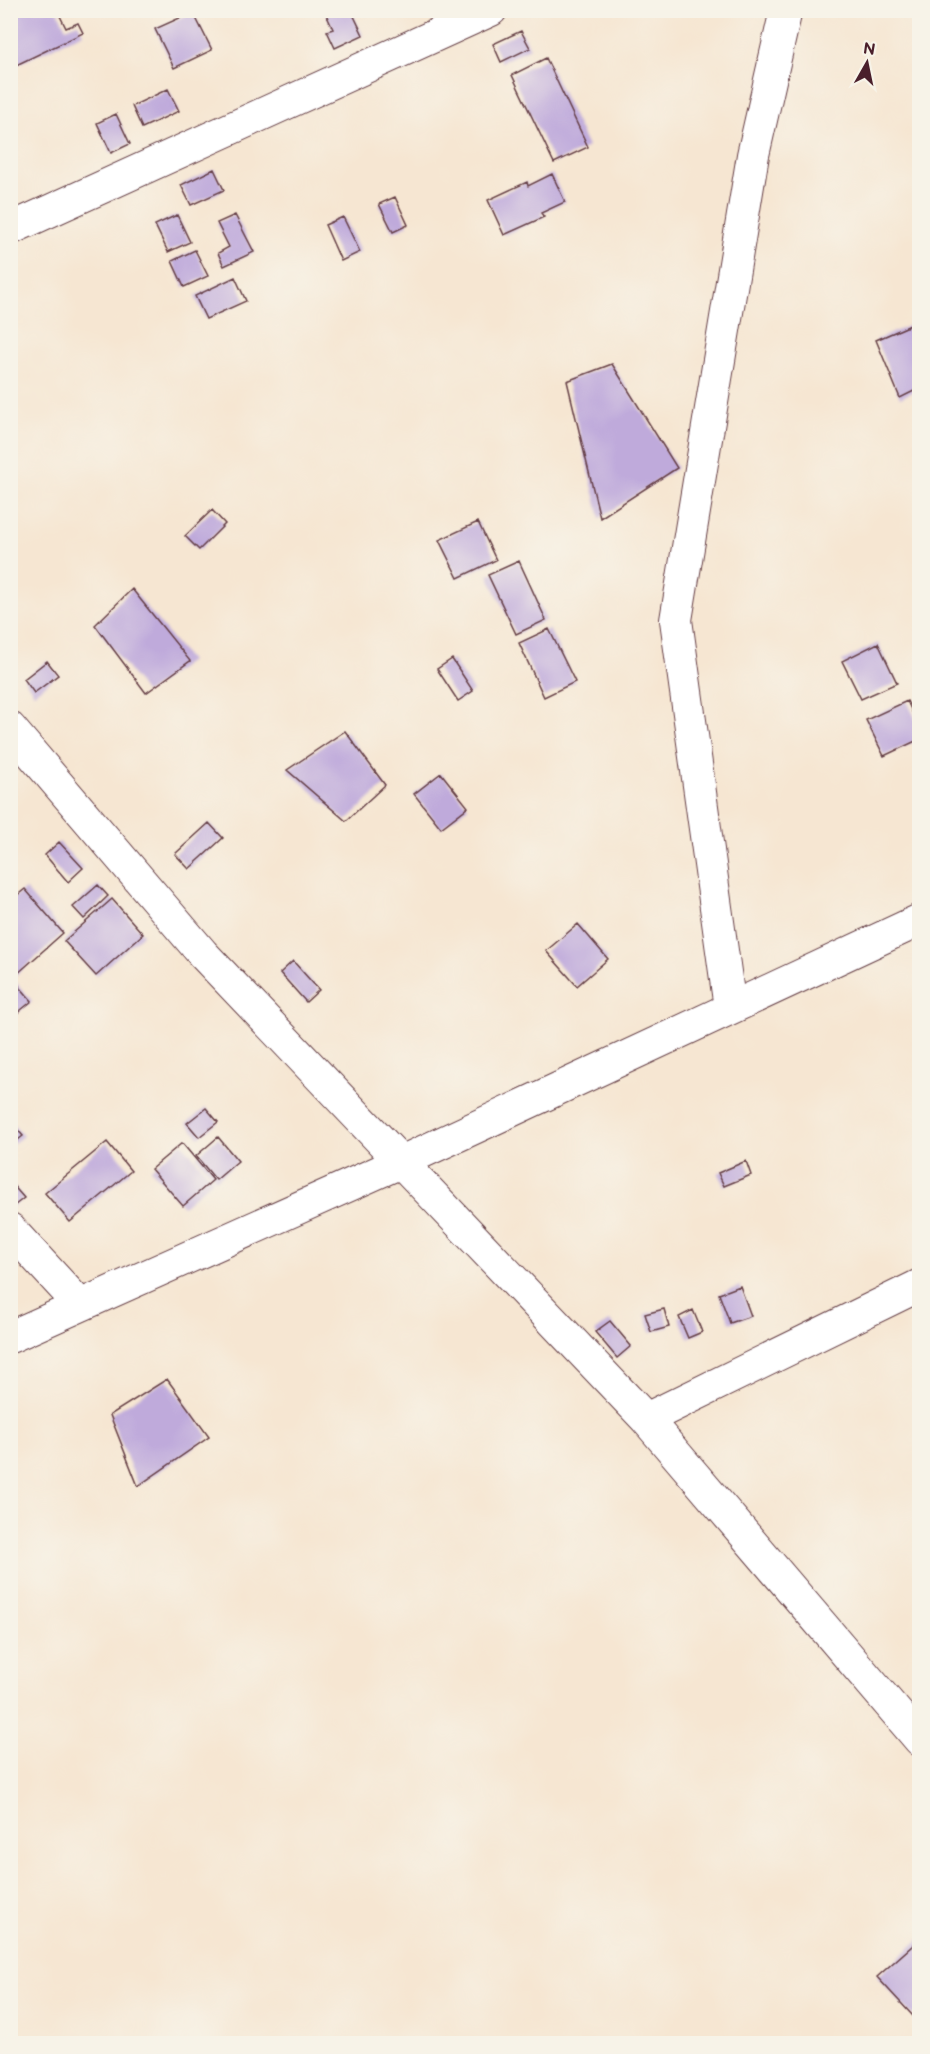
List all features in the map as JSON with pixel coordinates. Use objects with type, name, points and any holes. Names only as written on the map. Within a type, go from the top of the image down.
[{"type":"street","points":[[10,229],[491,10]]},
{"type":"street","points":[[730,1008],[676,620],[753,155],[786,10]]},
{"type":"street","points":[[10,728],[203,954],[646,1419],[920,1740]]},
{"type":"street","points":[[10,1337],[401,1162],[920,920]]},
{"type":"street","points":[[10,1229],[80,1305]]},
{"type":"street","points":[[646,1419],[920,1285]]},
{"type":"building","points":[[19,10],[57,10],[66,28],[78,23],[83,33],[10,68],[10,14]]},
{"type":"building","points":[[351,10],[363,35],[335,48],[327,31],[333,29],[325,12]]},
{"type":"building","points":[[193,12],[212,50],[174,68],[155,29]]},
{"type":"building","points":[[521,31],[530,48],[501,62],[493,44]]},
{"type":"building","points":[[546,58],[588,147],[554,163],[512,75]]},
{"type":"building","points":[[168,89],[179,111],[142,128],[132,106]]},
{"type":"building","points":[[116,114],[130,144],[111,153],[97,123]]},
{"type":"building","points":[[214,169],[224,190],[191,205],[181,185]]},
{"type":"building","points":[[552,174],[565,202],[541,213],[544,217],[504,235],[488,200],[527,182],[528,186]]},
{"type":"building","points":[[395,197],[408,225],[393,232],[379,204]]},
{"type":"building","points":[[177,215],[190,242],[168,252],[155,225]]},
{"type":"building","points":[[235,215],[254,252],[224,266],[218,253],[229,247],[217,223]]},
{"type":"building","points":[[343,217],[360,252],[341,261],[325,225]]},
{"type":"building","points":[[195,250],[208,276],[184,287],[172,261]]},
{"type":"building","points":[[235,277],[246,301],[206,319],[195,296]]},
{"type":"building","points":[[920,321],[920,388],[900,398],[876,340]]},
{"type":"building","points":[[612,364],[677,468],[600,518],[567,381]]},
{"type":"building","points":[[212,510],[225,524],[199,550],[185,536]]},
{"type":"building","points":[[478,522],[496,560],[458,578],[439,540]]},
{"type":"building","points":[[519,561],[546,620],[516,634],[488,575]]},
{"type":"building","points":[[132,589],[190,661],[146,693],[95,625]]},
{"type":"building","points":[[549,629],[575,682],[544,697],[519,643]]},
{"type":"building","points":[[878,643],[897,683],[861,699],[842,661]]},
{"type":"building","points":[[452,659],[473,691],[458,701],[437,669]]},
{"type":"building","points":[[47,661],[58,675],[34,693],[24,679]]},
{"type":"building","points":[[907,701],[920,728],[920,739],[884,756],[866,720]]},
{"type":"building","points":[[345,731],[385,785],[346,821],[287,770]]},
{"type":"building","points":[[441,773],[468,807],[441,828],[414,794]]},
{"type":"building","points":[[209,823],[223,838],[189,869],[175,854]]},
{"type":"building","points":[[59,842],[83,868],[68,882],[45,855]]},
{"type":"building","points":[[98,885],[108,896],[84,919],[73,907]]},
{"type":"building","points":[[25,889],[63,933],[16,975],[10,969],[10,901]]},
{"type":"building","points":[[112,899],[143,934],[96,976],[64,941]]},
{"type":"building","points":[[578,924],[608,959],[577,986],[546,951]]},
{"type":"building","points":[[293,961],[319,990],[306,1002],[280,973]]},
{"type":"building","points":[[13,979],[32,1001],[10,1019],[10,982]]},
{"type":"building","points":[[206,1108],[218,1122],[199,1137],[187,1123]]},
{"type":"building","points":[[10,1121],[23,1136],[10,1146]]},
{"type":"building","points":[[218,1137],[238,1161],[216,1180],[196,1156]]},
{"type":"building","points":[[107,1142],[131,1171],[70,1222],[45,1193]]},
{"type":"building","points":[[182,1143],[213,1180],[183,1206],[151,1169]]},
{"type":"building","points":[[746,1161],[751,1175],[724,1186],[718,1173]]},
{"type":"building","points":[[10,1182],[24,1198],[10,1209]]},
{"type":"building","points":[[740,1286],[751,1316],[730,1323],[719,1294]]},
{"type":"building","points":[[664,1309],[669,1327],[651,1332],[645,1314]]},
{"type":"building","points":[[693,1310],[702,1332],[688,1338],[679,1317]]},
{"type":"building","points":[[610,1321],[631,1346],[617,1358],[595,1332]]},
{"type":"building","points":[[167,1379],[209,1437],[138,1486],[110,1415]]},
{"type":"building","points":[[920,1939],[920,2010],[913,2016],[877,1977]]}]
